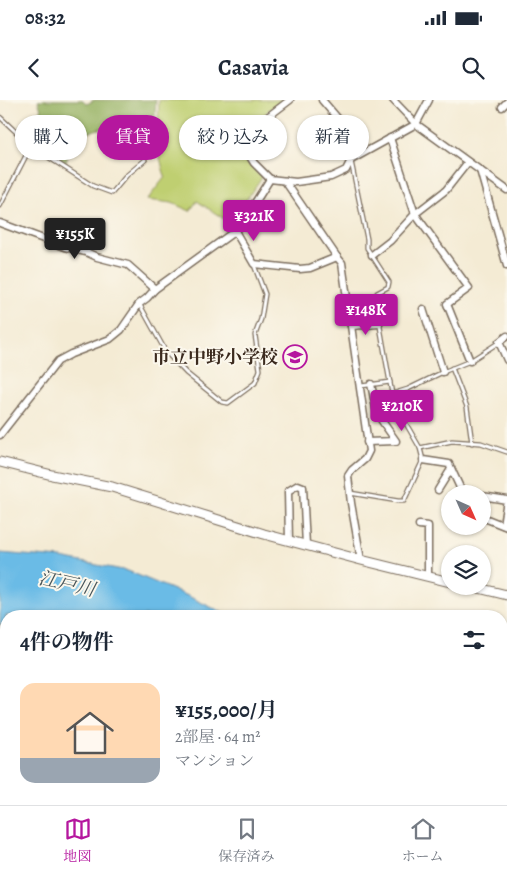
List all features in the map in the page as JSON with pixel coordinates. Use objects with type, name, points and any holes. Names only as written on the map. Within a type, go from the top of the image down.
[{"type":"street","points":[[290,100],[265,119],[248,138],[246,152],[270,179],[296,182],[331,177],[346,170],[351,160]]},
{"type":"street","points":[[322,100],[336,115]]},
{"type":"street","points":[[392,100],[416,124],[507,190]]},
{"type":"street","points":[[369,150],[416,124],[429,100]]},
{"type":"street","points":[[390,138],[415,214],[469,288],[447,304],[470,361]]},
{"type":"street","points":[[372,255],[390,240],[415,214],[446,190],[468,162]]},
{"type":"street","points":[[480,170],[507,266]]},
{"type":"street","points":[[0,435],[58,361],[71,354],[110,340],[115,336],[139,304],[155,289],[235,231],[270,179]]},
{"type":"street","points":[[285,181],[342,263],[369,451],[365,459],[348,476],[361,560]]},
{"type":"street","points":[[0,223],[97,257],[128,264],[155,289]]},
{"type":"street","points":[[235,231],[254,264],[300,269],[310,268],[337,257]]},
{"type":"street","points":[[423,309],[442,372]]},
{"type":"street","points":[[351,326],[379,324]]},
{"type":"street","points":[[507,336],[499,342],[507,360]]},
{"type":"street","points":[[368,442],[396,441],[382,421],[376,408],[371,384]]},
{"type":"street","points":[[423,460],[449,464],[461,485]]},
{"type":"street","points":[[0,462],[112,487],[289,541],[441,580]]},
{"type":"street","points":[[438,490],[451,468]]},
{"type":"street","points":[[289,541],[288,491],[298,485],[304,487],[306,545]]},
{"type":"street","points":[[491,497],[507,500],[505,526],[491,521]]},
{"type":"street","points":[[419,525],[428,526],[428,576]]},
{"type":"street","points":[[491,591],[507,595]]},
{"type":"lane","points":[[0,117],[15,131]]},
{"type":"lane","points":[[0,206],[24,160]]},
{"type":"lane","points":[[53,160],[93,186],[112,193],[127,175],[145,160]]},
{"type":"lane","points":[[350,493],[404,501],[423,460],[420,448],[401,415],[392,394],[374,298],[377,293],[388,287],[389,282],[367,248],[351,160]]},
{"type":"lane","points":[[139,304],[166,352],[186,373],[222,402],[228,403],[254,383],[260,370],[255,335],[262,319],[265,294],[254,264]]},
{"type":"lane","points":[[392,394],[408,389],[470,361],[499,342]]},
{"type":"lane","points":[[452,368],[467,407],[472,443]]},
{"type":"lane","points":[[360,386],[390,382]]},
{"type":"lane","points":[[420,448],[452,441],[481,443],[507,452]]},
{"type":"green space","points":[[38,100],[83,100],[87,104],[94,100],[156,100],[155,115],[97,115],[97,130],[87,133],[87,115],[35,115],[41,110]]},
{"type":"green space","points":[[159,100],[283,100],[264,115],[179,115],[179,160],[249,160],[264,174],[230,223],[197,201],[190,211],[172,203],[147,200],[165,177],[161,160],[169,160],[169,115],[158,115]]},
{"type":"green space","points":[[59,160],[67,160],[65,164]]},
{"type":"water","name":"江戸川","points":[[0,553],[61,558],[128,571],[217,610],[0,610]]},
{"type":"place","name":"市立中野小学校","points":[[295,357]]}]
